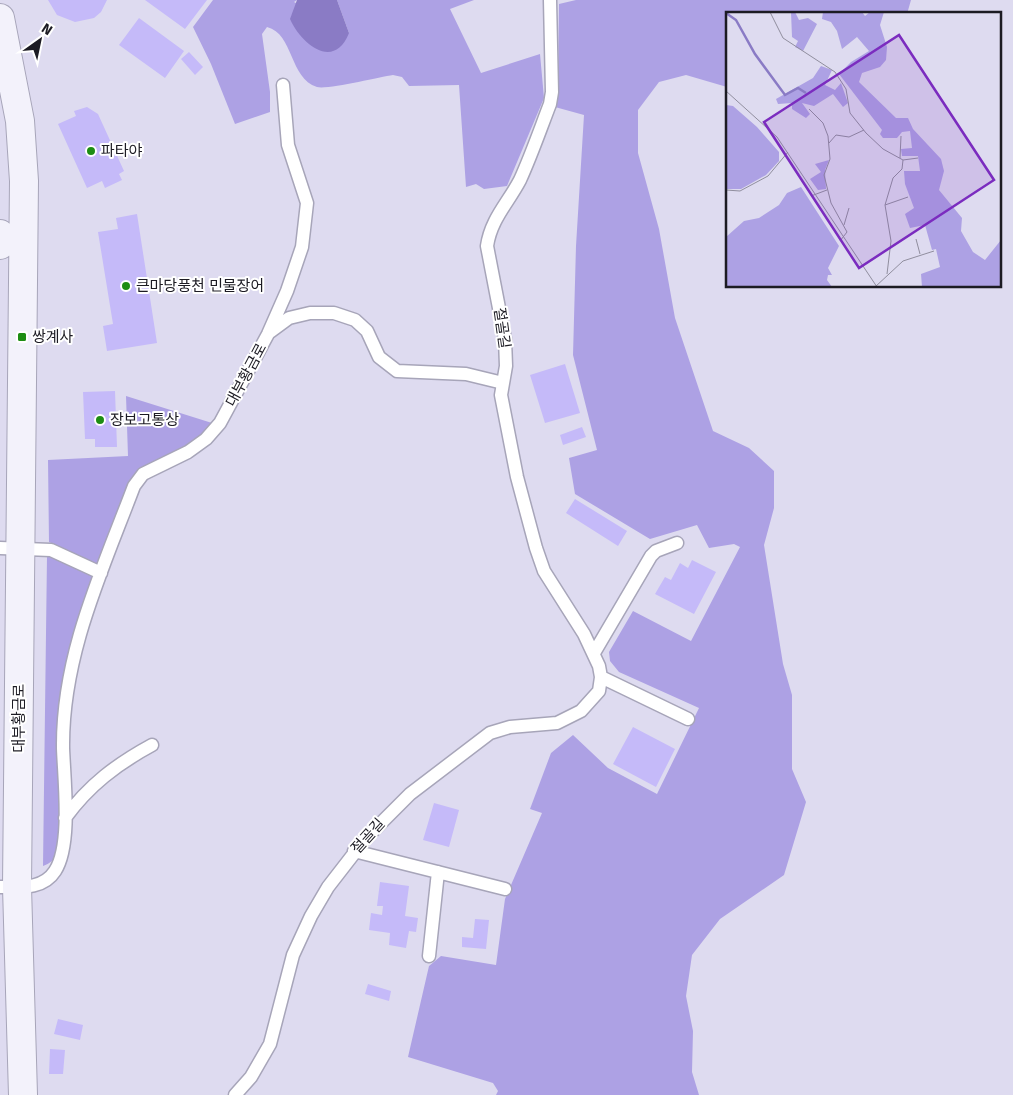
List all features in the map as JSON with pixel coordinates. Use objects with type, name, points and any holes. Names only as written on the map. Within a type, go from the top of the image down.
[{"type":"main road","name":"대부황금로","points":[[0,18],[20,122],[24,181],[6,240],[10,549],[9,887],[23,1095]]},
{"type":"lane","name":"절골길","points":[[235,1095],[251,1077],[270,1044],[293,955],[301,936],[328,887],[354,851],[384,818],[410,794],[490,733],[500,728],[543,725],[570,718],[592,701],[599,691],[601,678],[594,653],[556,592],[536,548],[502,408],[506,366],[506,338],[487,246],[494,220],[520,179],[550,104],[552,92],[550,0]]},
{"type":"lane","name":"대부황금로","points":[[9,887],[32,886],[44,882],[55,872],[60,861],[66,833],[63,746],[66,694],[73,655],[101,573],[134,486],[143,474],[188,452],[206,439],[220,423],[268,334],[299,256],[306,224],[307,203],[288,145],[283,85]]},
{"type":"lane","name":"대부황금로","points":[[268,334],[289,318],[310,313],[334,312],[355,320],[367,331],[379,357],[397,371],[466,374],[503,383]]},
{"type":"lane","points":[[594,653],[651,556],[656,551],[677,543]]},
{"type":"lane","points":[[10,549],[56,552],[101,573]]},
{"type":"lane","points":[[601,678],[688,718]]},
{"type":"lane","points":[[65,818],[80,798],[102,776],[123,761],[152,745]]},
{"type":"lane","points":[[354,851],[504,889]]},
{"type":"lane","points":[[429,956],[438,872]]},
{"type":"shaded area","points":[[213,0],[297,0],[294,2],[349,33],[337,0],[474,0],[450,9],[481,73],[540,54],[544,98],[507,186],[484,189],[476,184],[466,187],[459,85],[409,86],[402,77],[393,75],[342,85],[317,87],[301,75],[282,38],[276,31],[267,27],[262,34],[270,92],[270,112],[235,124],[211,64],[193,27]]},
{"type":"shaded area","points":[[297,0],[337,0],[349,33],[343,44],[335,50],[327,52],[318,50],[302,37],[290,19]]},
{"type":"shaded area","points":[[576,0],[911,0],[908,12],[726,12],[726,87],[686,75],[659,82],[638,110],[638,153],[659,229],[675,318],[713,431],[749,448],[774,471],[774,508],[764,545],[783,664],[792,695],[792,769],[806,802],[784,875],[720,919],[692,955],[686,996],[693,1031],[692,1072],[699,1095],[496,1095],[498,1091],[493,1083],[408,1057],[429,966],[441,956],[496,965],[505,899],[542,813],[530,809],[551,753],[573,735],[608,768],[657,794],[699,708],[619,672],[610,661],[609,652],[633,611],[691,641],[740,547],[734,544],[709,548],[697,525],[650,539],[575,494],[569,458],[597,450],[573,355],[576,246],[584,115],[555,107],[558,88],[559,4]]},
{"type":"shaded area","points":[[126,396],[212,423],[190,443],[145,467],[98,565],[49,542],[48,460],[128,456]]},
{"type":"shaded area","points":[[47,556],[54,557],[96,576],[74,634],[63,678],[61,693],[62,829],[53,860],[43,866]]},
{"type":"building","points":[[48,0],[107,0],[101,12],[94,18],[75,22],[57,15]]},
{"type":"building","points":[[145,0],[207,0],[185,29]]},
{"type":"building","points":[[139,18],[184,51],[165,78],[119,45]]},
{"type":"building","points":[[189,52],[203,67],[195,75],[181,59]]},
{"type":"building","points":[[87,107],[98,114],[124,171],[119,174],[122,180],[105,188],[102,181],[87,188],[58,124],[76,116],[74,111]]},
{"type":"building","points":[[137,214],[157,343],[107,351],[103,326],[113,324],[98,232],[118,229],[116,218]]},
{"type":"building","points":[[565,364],[580,413],[545,423],[530,375]]},
{"type":"building","points":[[115,391],[117,447],[95,447],[95,439],[85,439],[83,392]]},
{"type":"building","points":[[582,427],[586,437],[563,445],[560,435]]},
{"type":"building","points":[[575,499],[627,531],[618,546],[566,513]]},
{"type":"building","points":[[692,560],[716,572],[694,614],[655,594],[665,577],[671,580],[680,563],[688,568]]},
{"type":"building","points":[[633,727],[675,749],[656,787],[613,764]]},
{"type":"building","points":[[434,803],[459,810],[449,847],[423,840]]},
{"type":"building","points":[[380,882],[409,886],[405,916],[418,918],[416,932],[409,931],[406,948],[389,945],[390,933],[369,930],[371,913],[382,915],[383,906],[377,906]]},
{"type":"building","points":[[475,919],[489,920],[486,949],[462,947],[462,937],[473,938]]},
{"type":"building","points":[[368,984],[391,991],[389,1001],[365,994]]},
{"type":"building","points":[[58,1019],[83,1025],[80,1040],[54,1034]]},
{"type":"building","points":[[50,1049],[65,1050],[63,1074],[49,1074]]},
{"type":"place","name":"파타야","points":[[91,151]]},
{"type":"place","name":"큰마당풍천 민물장어","points":[[126,286]]},
{"type":"place","name":"쌍계사","points":[[22,337]]},
{"type":"place","name":"장보고통상","points":[[100,420]]}]
